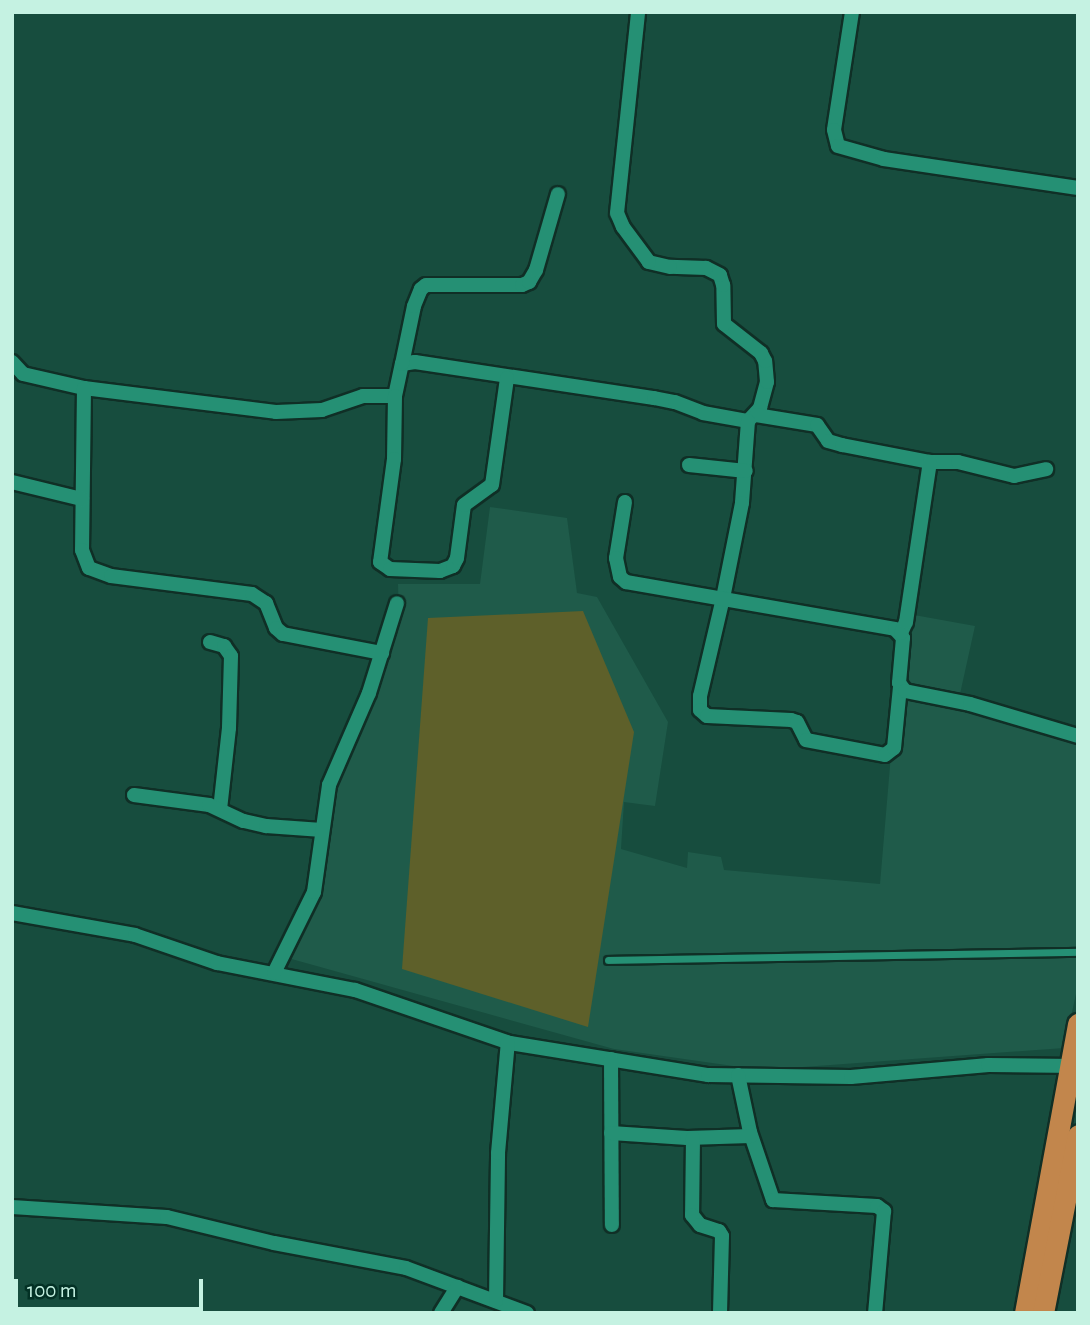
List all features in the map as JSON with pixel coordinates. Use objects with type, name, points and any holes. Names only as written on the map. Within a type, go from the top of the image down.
[{"type":"highway","points":[[1025,1313],[1074,1065],[1078,1024]]},
{"type":"highway","points":[[1043,1313],[1078,1135]]},
{"type":"street","points":[[638,12],[621,151],[619,220],[639,249],[655,265],[706,268],[720,275],[723,285],[724,324],[761,353],[765,361],[767,382],[752,418],[746,471],[723,598],[698,706],[703,714],[791,720],[797,722],[806,740],[885,755],[894,748],[900,687],[901,633],[906,622],[930,462]]},
{"type":"street","points":[[852,12],[834,130],[838,146],[884,159],[1078,188]]},
{"type":"street","points":[[507,378],[492,485],[464,505],[457,558],[453,566],[440,571],[390,569],[380,562],[394,459],[395,396],[414,306],[421,289],[426,285],[522,285],[529,282],[536,270],[558,194]]},
{"type":"street","points":[[12,362],[23,374],[84,388],[276,412],[322,410],[363,396],[395,396]]},
{"type":"street","points":[[402,364],[415,362],[507,378],[654,398],[675,402],[703,413],[807,422],[823,430],[828,441],[930,462],[974,465],[1014,476],[1046,469]]},
{"type":"street","points":[[84,388],[83,559],[89,568],[101,574],[252,594],[266,603],[276,628],[283,634],[382,653]]},
{"type":"street","points":[[689,465],[746,471]]},
{"type":"street","points":[[12,482],[82,499]]},
{"type":"street","points":[[625,502],[616,558],[620,577],[636,585],[885,626],[901,633]]},
{"type":"street","points":[[274,973],[314,892],[329,785],[369,693],[397,603]]},
{"type":"street","points":[[210,642],[224,646],[231,656],[229,728],[220,810]]},
{"type":"street","points":[[900,687],[970,704],[1078,736]]},
{"type":"street","points":[[134,795],[201,803],[266,826],[322,830]]},
{"type":"street","points":[[12,913],[135,935],[218,963],[355,990],[508,1042],[708,1074],[851,1077],[988,1065],[1074,1065]]},
{"type":"street","points":[[496,1301],[498,1153],[508,1042]]},
{"type":"street","points":[[611,1059],[612,1225]]},
{"type":"street","points":[[738,1075],[751,1136],[773,1200],[877,1206],[884,1211],[875,1313]]},
{"type":"street","points":[[611,1133],[693,1138],[751,1136]]},
{"type":"street","points":[[693,1138],[692,1215],[700,1226],[719,1231],[722,1236],[720,1313]]},
{"type":"street","points":[[12,1207],[167,1217],[274,1243],[406,1268],[527,1313]]},
{"type":"street","points":[[441,1313],[457,1287]]},
{"type":"lane","points":[[608,960],[1078,951]]},
{"type":"shaded area","points":[[490,507],[567,518],[577,593],[597,597],[668,722],[655,806],[624,802],[621,849],[687,868],[688,852],[721,857],[724,870],[880,884],[903,613],[975,626],[960,694],[1026,719],[1078,731],[1078,985],[1064,1048],[761,1070],[614,1049],[288,958],[320,886],[327,789],[399,621],[398,584],[480,584]]},
{"type":"shaded area","points":[[583,611],[634,732],[588,1027],[402,969],[428,618]]}]
